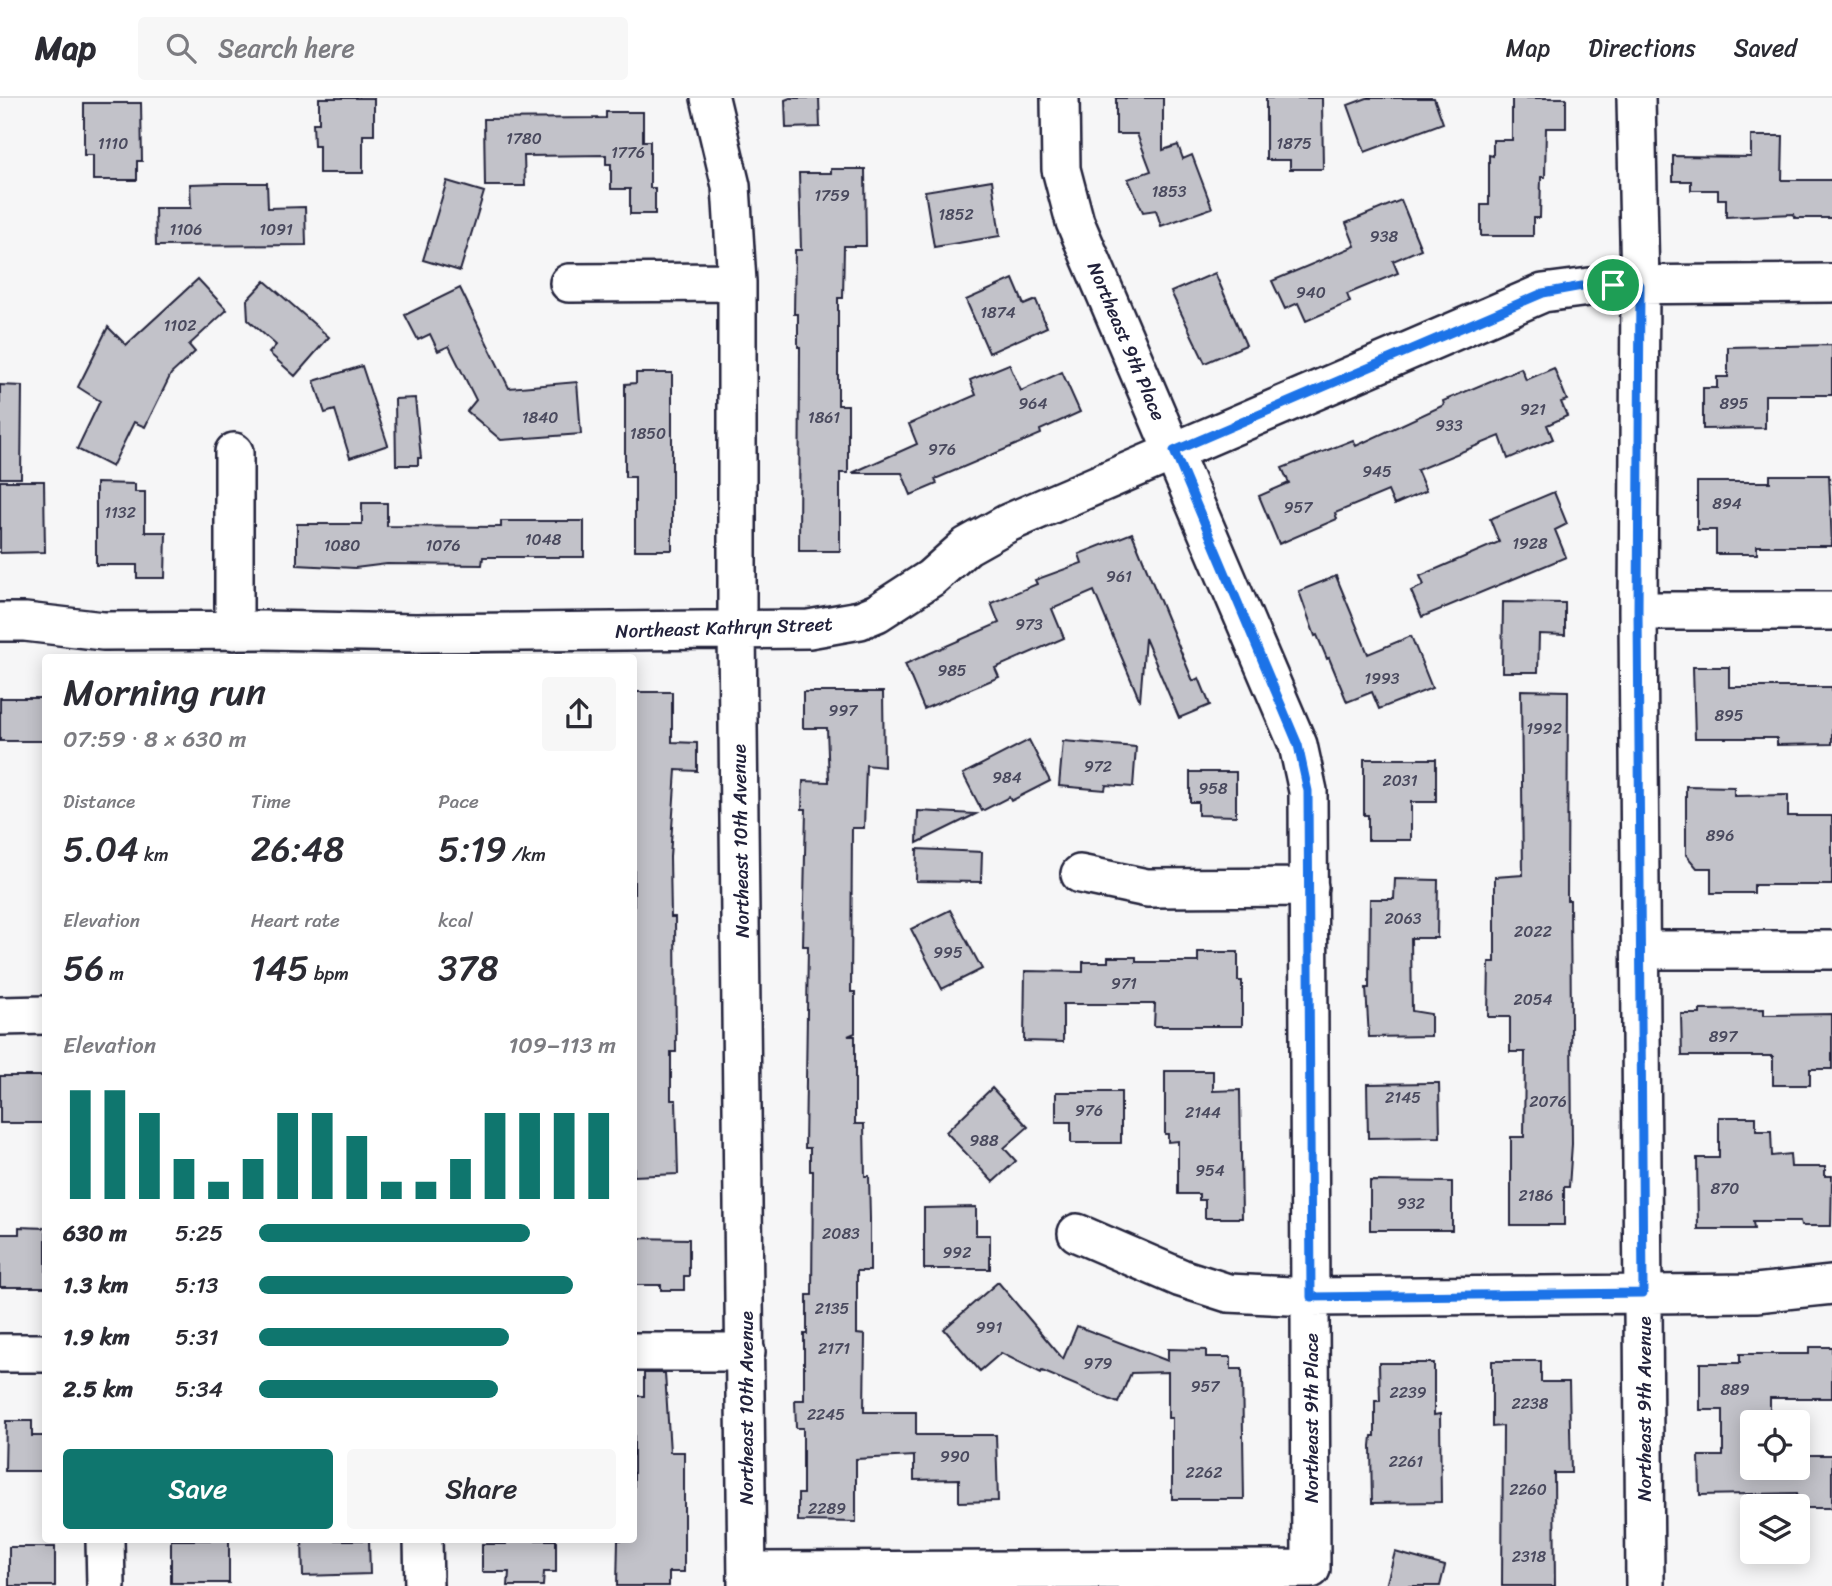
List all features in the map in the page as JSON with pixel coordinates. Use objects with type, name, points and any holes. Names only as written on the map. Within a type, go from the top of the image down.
[{"type":"street","name":"Northeast 10th Avenue","points":[[710,98],[732,186],[737,282],[737,629],[747,1578]]},
{"type":"street","name":"Northeast 9th Place","points":[[1060,98],[1061,169],[1075,222],[1298,745],[1308,791],[1309,887],[1311,1569],[1074,1578]]},
{"type":"street","name":"Northeast 9th Avenue","points":[[1636,98],[1640,285],[1638,611],[1646,1586]]},
{"type":"street","points":[[569,283],[737,282]]},
{"type":"street","name":"Northeast Kathryn Street","points":[[0,622],[103,631],[234,631],[415,645],[737,629],[810,629],[850,622],[877,613],[931,578],[967,545],[1008,523],[1543,293],[1582,286],[1832,283]]},
{"type":"street","points":[[234,452],[234,631]]},
{"type":"street","points":[[1638,611],[1832,611]]},
{"type":"street","points":[[1080,874],[1147,888],[1309,887]]},
{"type":"street","points":[[1641,950],[1832,950]]},
{"type":"street","points":[[0,1016],[42,1015]]},
{"type":"street","points":[[1077,1233],[1181,1279],[1228,1293],[1311,1297],[1756,1293],[1832,1285]]},
{"type":"street","points":[[637,1353],[746,1352]]},
{"type":"street","points":[[0,1353],[42,1353]]},
{"type":"street","points":[[105,1543],[106,1586]]},
{"type":"street","points":[[423,1543],[424,1586]]},
{"type":"street","points":[[747,1578],[1074,1578]]},
{"type":"building","points":[[319,98],[374,98],[374,135],[363,135],[363,173],[319,173],[319,146],[314,146],[313,123],[319,123]]},
{"type":"building","points":[[819,98],[820,127],[786,128],[785,100]]},
{"type":"building","points":[[1116,98],[1163,98],[1163,150],[1178,145],[1183,159],[1192,155],[1212,208],[1161,226],[1156,210],[1143,212],[1128,179],[1151,171],[1137,134],[1116,134]]},
{"type":"building","points":[[1266,98],[1322,98],[1323,169],[1290,169],[1290,160],[1266,160]]},
{"type":"building","points":[[1367,98],[1434,98],[1443,123],[1365,152],[1348,105]]},
{"type":"building","points":[[1512,98],[1566,98],[1566,128],[1546,128],[1545,177],[1541,177],[1540,218],[1533,218],[1533,236],[1481,236],[1481,205],[1489,205],[1489,155],[1493,156],[1493,140],[1512,140]]},
{"type":"building","points":[[84,103],[141,103],[142,161],[137,161],[137,180],[93,180],[93,155],[84,155]]},
{"type":"building","points":[[606,112],[643,112],[643,141],[650,141],[650,188],[655,188],[655,214],[630,214],[630,189],[611,189],[611,164],[606,164],[606,155],[524,156],[525,186],[485,186],[484,119],[606,118]]},
{"type":"building","points":[[1751,136],[1783,136],[1782,180],[1832,180],[1832,218],[1795,218],[1794,214],[1726,217],[1726,199],[1718,199],[1718,190],[1691,190],[1691,181],[1673,181],[1673,156],[1751,157]]},
{"type":"building","points":[[831,169],[865,169],[866,246],[844,246],[843,298],[838,298],[838,405],[848,405],[848,473],[840,473],[840,551],[799,551],[800,347],[798,314],[794,314],[795,250],[801,250],[799,173],[831,173]]},
{"type":"building","points":[[992,180],[1000,236],[934,247],[925,191]]},
{"type":"building","points":[[447,181],[484,192],[460,271],[423,260]]},
{"type":"building","points":[[267,183],[268,208],[305,207],[306,245],[156,246],[155,208],[191,208],[190,184]]},
{"type":"building","points":[[1401,200],[1421,249],[1393,261],[1398,273],[1347,294],[1350,302],[1306,321],[1298,303],[1285,309],[1272,281],[1355,246],[1346,223]]},
{"type":"building","points":[[1215,273],[1246,345],[1205,363],[1171,292]]},
{"type":"building","points":[[198,279],[227,310],[189,345],[195,352],[171,374],[145,427],[134,422],[112,467],[77,449],[100,401],[78,387],[108,327],[126,345]]},
{"type":"building","points":[[1013,279],[1024,305],[1036,300],[1047,327],[989,353],[966,300]]},
{"type":"building","points":[[265,281],[329,337],[295,376],[269,353],[276,345],[248,320],[247,300]]},
{"type":"building","points":[[460,288],[509,388],[577,382],[581,434],[501,440],[467,411],[476,400],[449,346],[438,351],[430,334],[418,340],[405,315]]},
{"type":"building","points":[[1832,345],[1832,395],[1765,395],[1765,428],[1703,429],[1703,388],[1717,388],[1717,377],[1728,377],[1728,347]]},
{"type":"building","points":[[1009,364],[1021,391],[1062,372],[1080,412],[1040,430],[1041,434],[935,479],[937,484],[911,495],[902,473],[852,473],[917,444],[909,424],[976,395],[970,380]]},
{"type":"building","points":[[362,366],[388,445],[350,458],[335,410],[325,413],[314,381]]},
{"type":"building","points":[[1521,368],[1526,380],[1554,368],[1567,400],[1561,402],[1567,416],[1547,425],[1553,439],[1508,459],[1500,436],[1417,470],[1426,491],[1394,505],[1388,491],[1335,513],[1337,519],[1279,544],[1259,496],[1289,483],[1282,468],[1353,440],[1356,446],[1444,405],[1443,401]]},
{"type":"building","points":[[636,373],[672,373],[672,550],[635,550],[635,477],[625,477],[625,384],[636,383]]},
{"type":"building","points":[[0,385],[22,386],[21,478],[0,478]]},
{"type":"building","points":[[415,398],[421,458],[418,458],[418,465],[396,465],[395,399]]},
{"type":"building","points":[[1770,475],[1829,475],[1832,546],[1757,546],[1757,554],[1716,554],[1716,530],[1697,530],[1697,482],[1770,482]]},
{"type":"building","points":[[0,481],[44,481],[45,552],[0,553]]},
{"type":"building","points":[[96,483],[135,484],[135,492],[145,492],[145,532],[166,532],[165,578],[137,578],[137,565],[96,565]]},
{"type":"building","points":[[1554,492],[1567,524],[1555,530],[1566,557],[1422,617],[1411,591],[1424,585],[1420,576],[1499,542],[1490,519]]},
{"type":"building","points":[[362,503],[387,503],[387,526],[501,527],[501,521],[584,521],[584,557],[483,557],[482,565],[387,564],[355,568],[297,565],[297,524],[362,524]]},
{"type":"building","points":[[1132,533],[1193,681],[1199,678],[1210,705],[1179,718],[1145,638],[1140,701],[1094,591],[1052,609],[1064,638],[995,668],[999,677],[924,709],[905,664],[999,623],[991,603],[1037,584],[1035,580],[1082,563],[1079,554]]},
{"type":"building","points":[[1336,576],[1368,654],[1411,636],[1432,688],[1379,709],[1372,692],[1347,702],[1329,658],[1327,659],[1317,635],[1315,636],[1299,591]]},
{"type":"building","points":[[1503,602],[1565,603],[1565,635],[1539,634],[1538,672],[1502,672]]},
{"type":"building","points":[[1693,667],[1729,667],[1729,687],[1832,687],[1832,744],[1777,745],[1777,738],[1695,738]]},
{"type":"building","points":[[1521,690],[1568,691],[1567,900],[1570,900],[1572,1144],[1569,1187],[1564,1187],[1564,1225],[1511,1225],[1511,1137],[1524,1137],[1525,1052],[1510,1052],[1510,1017],[1488,1017],[1489,962],[1495,962],[1495,877],[1523,875]]},
{"type":"building","points":[[637,692],[672,692],[672,742],[697,743],[697,771],[676,770],[670,857],[671,917],[675,917],[676,1052],[671,1052],[671,1100],[676,1100],[678,1174],[637,1176]]},
{"type":"building","points":[[803,692],[883,692],[884,767],[866,765],[864,828],[852,828],[851,992],[855,992],[855,1033],[848,1036],[855,1036],[855,1124],[864,1124],[865,1176],[869,1176],[870,1218],[870,1271],[857,1271],[857,1334],[865,1335],[864,1412],[916,1412],[916,1435],[996,1435],[998,1501],[959,1502],[959,1479],[914,1480],[914,1456],[856,1459],[856,1522],[798,1521],[798,1494],[803,1494],[803,1428],[796,1428],[795,1400],[804,1400],[804,1334],[807,1334],[807,1295],[812,1295],[813,1171],[810,1171],[810,1148],[805,1148],[808,946],[803,946],[806,809],[802,809],[803,781],[829,782],[827,728],[803,728]]},
{"type":"building","points":[[0,698],[42,698],[42,741],[0,741]]},
{"type":"building","points":[[1029,740],[1050,781],[1011,801],[1009,797],[982,811],[963,774]]},
{"type":"building","points":[[1063,741],[1136,747],[1133,787],[1106,785],[1105,790],[1059,786]]},
{"type":"building","points":[[1364,759],[1436,759],[1436,802],[1411,802],[1411,840],[1368,840],[1368,815],[1364,815]]},
{"type":"building","points":[[1190,772],[1236,772],[1236,816],[1198,815],[1198,802],[1190,802]]},
{"type":"building","points":[[1686,786],[1734,787],[1734,796],[1788,795],[1788,816],[1832,816],[1832,885],[1754,885],[1754,893],[1711,893],[1711,868],[1697,868],[1686,855]]},
{"type":"building","points":[[918,811],[976,814],[917,843]]},
{"type":"building","points":[[917,849],[982,852],[981,882],[916,881]]},
{"type":"building","points":[[1395,879],[1438,880],[1437,938],[1411,938],[1412,1011],[1431,1014],[1431,1036],[1369,1037],[1366,988],[1369,988],[1370,899],[1394,899]]},
{"type":"building","points":[[950,910],[982,969],[942,989],[911,929]]},
{"type":"building","points":[[1198,952],[1238,952],[1238,981],[1242,981],[1242,1026],[1154,1026],[1155,1004],[1063,1004],[1063,1042],[1024,1041],[1025,971],[1083,972],[1083,962],[1108,962],[1108,957],[1136,957],[1136,962],[1198,962]]},
{"type":"building","points":[[1764,1009],[1764,1015],[1832,1014],[1832,1069],[1810,1069],[1810,1085],[1773,1085],[1773,1056],[1682,1056],[1681,1014],[1700,1014],[1700,1010]]},
{"type":"building","points":[[1165,1071],[1213,1071],[1213,1091],[1240,1090],[1242,1218],[1205,1218],[1205,1200],[1199,1200],[1199,1194],[1178,1194],[1178,1141],[1168,1142],[1168,1134],[1165,1134]]},
{"type":"building","points":[[0,1076],[42,1076],[42,1123],[0,1123]]},
{"type":"building","points":[[1439,1083],[1440,1137],[1368,1138],[1367,1084]]},
{"type":"building","points":[[992,1088],[1028,1127],[1004,1148],[1016,1161],[993,1182],[946,1132]]},
{"type":"building","points":[[1056,1092],[1121,1092],[1121,1143],[1071,1143],[1071,1122],[1056,1122]]},
{"type":"building","points":[[1719,1117],[1756,1117],[1756,1131],[1771,1131],[1772,1156],[1790,1154],[1791,1167],[1825,1167],[1825,1176],[1832,1176],[1831,1226],[1801,1226],[1800,1222],[1753,1222],[1754,1229],[1698,1229],[1697,1158],[1719,1158]]},
{"type":"building","points":[[1370,1181],[1452,1182],[1452,1230],[1370,1230]]},
{"type":"building","points":[[976,1207],[976,1235],[990,1235],[990,1269],[924,1269],[924,1208]]},
{"type":"building","points":[[19,1227],[42,1228],[42,1287],[0,1287],[0,1234],[19,1234]]},
{"type":"building","points":[[637,1238],[689,1239],[689,1276],[684,1276],[684,1290],[661,1290],[661,1285],[637,1285]]},
{"type":"building","points":[[998,1282],[1063,1359],[1077,1326],[1168,1361],[1168,1349],[1206,1350],[1206,1357],[1231,1357],[1231,1369],[1242,1369],[1244,1499],[1172,1499],[1172,1418],[1168,1418],[1168,1372],[1131,1373],[1118,1403],[1042,1371],[1041,1373],[1001,1353],[980,1371],[944,1329]]},
{"type":"building","points":[[1809,1347],[1832,1347],[1832,1398],[1770,1398],[1770,1410],[1740,1410],[1740,1480],[1810,1480],[1810,1455],[1832,1455],[1832,1508],[1810,1508],[1810,1494],[1700,1495],[1699,1456],[1723,1456],[1723,1410],[1700,1410],[1700,1363],[1740,1363],[1740,1354],[1809,1354]]},
{"type":"building","points":[[1492,1361],[1541,1361],[1541,1382],[1569,1382],[1571,1473],[1554,1473],[1555,1586],[1502,1586],[1503,1426],[1492,1427]]},
{"type":"building","points":[[1379,1363],[1434,1363],[1434,1415],[1440,1414],[1441,1502],[1372,1503],[1371,1446],[1372,1436],[1375,1436],[1375,1401],[1380,1401]]},
{"type":"building","points":[[644,1373],[665,1373],[670,1452],[684,1452],[684,1572],[669,1572],[669,1586],[617,1586],[618,1543],[637,1543],[637,1396],[644,1396]]},
{"type":"building","points":[[6,1421],[32,1421],[32,1436],[42,1436],[42,1471],[5,1471]]},
{"type":"building","points":[[171,1543],[229,1543],[229,1583],[171,1583]]},
{"type":"building","points":[[302,1543],[369,1543],[370,1574],[303,1576]]},
{"type":"building","points":[[556,1543],[556,1572],[544,1572],[543,1586],[508,1586],[509,1572],[482,1572],[482,1544]]},
{"type":"building","points":[[9,1547],[55,1547],[55,1586],[9,1586]]},
{"type":"building","points":[[1395,1552],[1445,1566],[1440,1586],[1386,1586]]},
{"type":"route","points":[[1613,285],[1640,285],[1638,611],[1643,1293],[1311,1297],[1308,791],[1298,745],[1174,451],[1543,293],[1582,286],[1613,285]]}]
